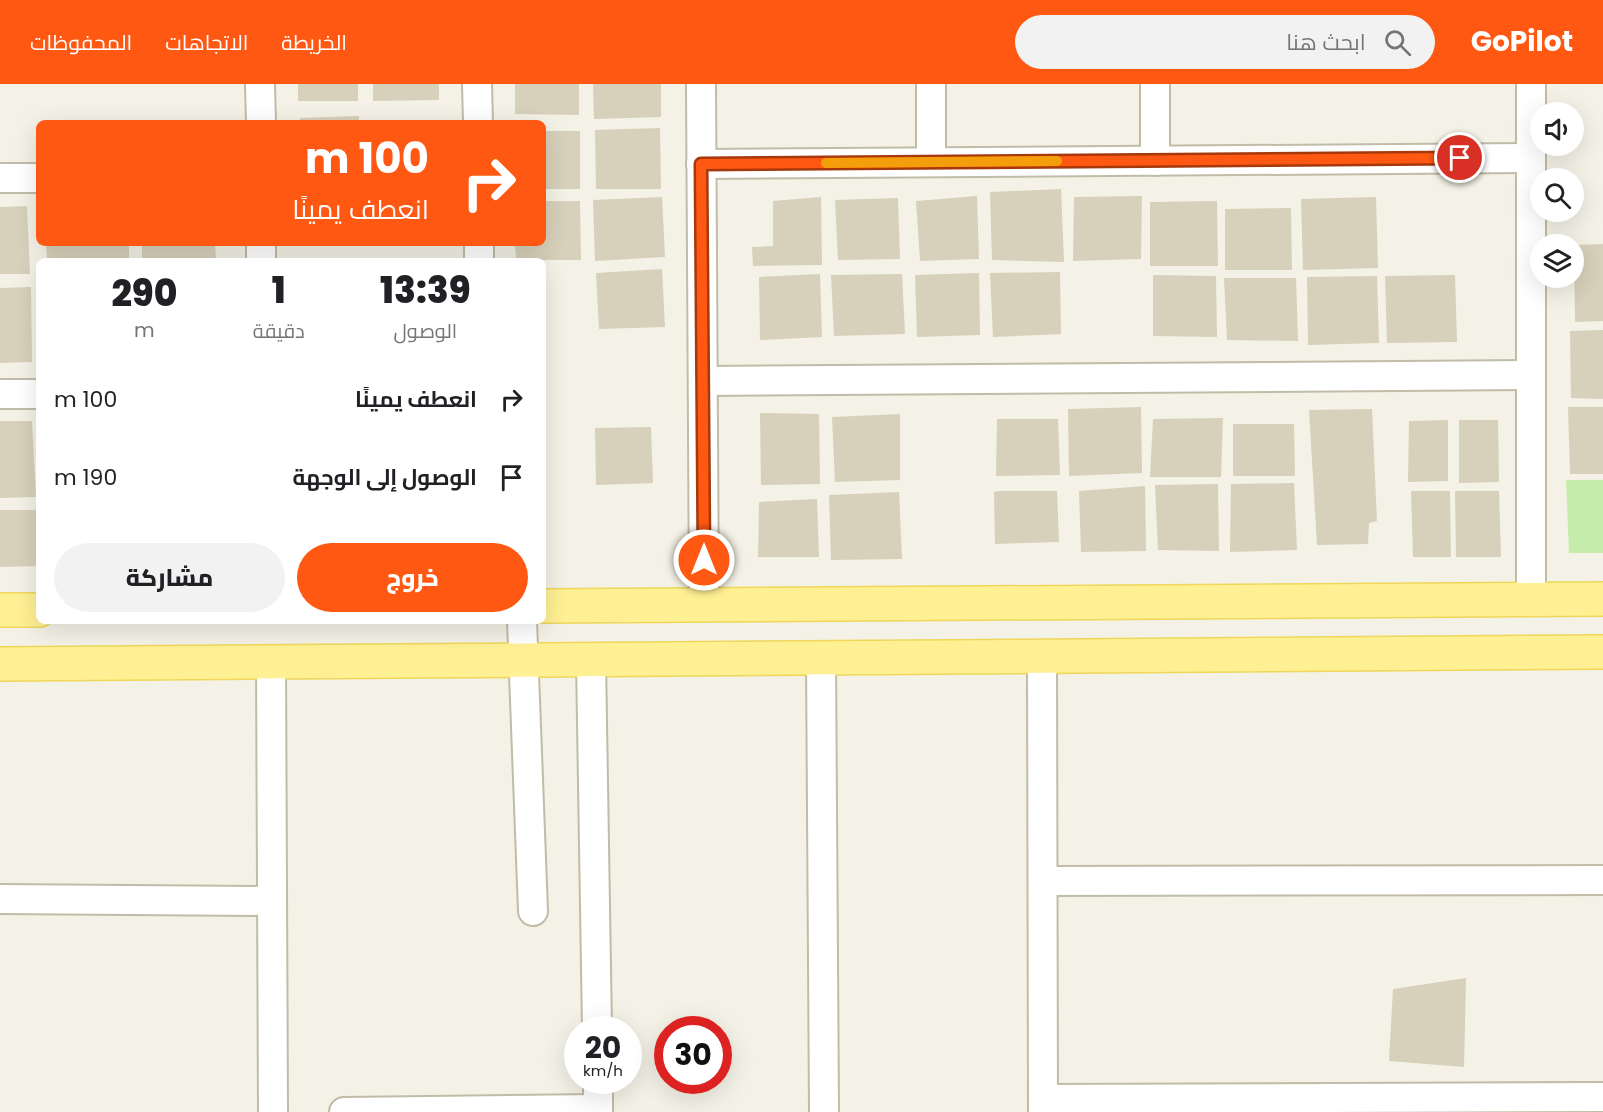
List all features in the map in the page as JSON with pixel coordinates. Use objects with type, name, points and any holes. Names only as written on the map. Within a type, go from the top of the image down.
[{"type":"main road","points":[[546,606],[1603,599]]},
{"type":"main road","points":[[0,610],[36,610]]},
{"type":"main road","points":[[0,664],[1603,652]]},
{"type":"street","points":[[260,84],[261,120]]},
{"type":"street","points":[[477,84],[478,120]]},
{"type":"street","points":[[701,84],[705,605]]},
{"type":"street","points":[[931,84],[931,162]]},
{"type":"street","points":[[1155,84],[1155,161]]},
{"type":"street","points":[[1531,84],[1531,599]]},
{"type":"street","points":[[701,164],[1531,158]]},
{"type":"street","points":[[0,178],[36,178]]},
{"type":"street","points":[[703,381],[1531,375]]},
{"type":"street","points":[[0,394],[36,394]]},
{"type":"street","points":[[522,624],[532,911]]},
{"type":"street","points":[[1042,656],[1043,1106],[1540,1105],[1603,1097]]},
{"type":"street","points":[[821,658],[824,1112]]},
{"type":"street","points":[[591,660],[597,1016]]},
{"type":"street","points":[[271,662],[273,1112]]},
{"type":"street","points":[[1042,881],[1603,880]]},
{"type":"street","points":[[0,899],[272,901]]},
{"type":"street","points":[[344,1112],[598,1111],[597,1094]]},
{"type":"green space","points":[[1566,480],[1603,480],[1603,553],[1569,553]]},
{"type":"building","points":[[298,84],[358,84],[358,101],[298,101]]},
{"type":"building","points":[[373,84],[439,84],[439,100],[373,101]]},
{"type":"building","points":[[515,84],[579,84],[579,115],[515,114]]},
{"type":"building","points":[[593,84],[661,84],[661,117],[594,119]]},
{"type":"building","points":[[359,116],[359,120],[300,120],[300,118]]},
{"type":"building","points":[[660,128],[661,189],[596,189],[595,130]]},
{"type":"building","points":[[546,131],[580,131],[580,189],[546,189]]},
{"type":"building","points":[[1061,189],[1064,262],[992,260],[990,192]]},
{"type":"building","points":[[977,196],[979,259],[920,261],[916,201]]},
{"type":"building","points":[[1142,196],[1141,259],[1073,261],[1074,197]]},
{"type":"building","points":[[662,197],[665,257],[595,261],[593,200]]},
{"type":"building","points":[[821,197],[822,265],[753,266],[752,247],[773,246],[773,201]]},
{"type":"building","points":[[1376,197],[1378,268],[1303,270],[1301,199]]},
{"type":"building","points":[[898,198],[900,259],[838,260],[835,200]]},
{"type":"building","points":[[546,201],[580,201],[581,260],[516,258],[515,246],[546,246]]},
{"type":"building","points":[[1217,201],[1218,266],[1150,266],[1150,202]]},
{"type":"building","points":[[27,206],[30,274],[0,274],[0,207]]},
{"type":"building","points":[[1291,208],[1292,270],[1225,270],[1225,209]]},
{"type":"building","points":[[1603,244],[1603,321],[1575,322],[1575,288],[1584,288],[1584,245]]},
{"type":"building","points":[[46,246],[129,246],[129,258],[47,258]]},
{"type":"building","points":[[142,246],[215,246],[216,258],[142,258]]},
{"type":"building","points":[[662,269],[665,327],[599,329],[596,273]]},
{"type":"building","points":[[1060,272],[1061,334],[993,337],[990,273]]},
{"type":"building","points":[[979,273],[980,335],[917,337],[915,275]]},
{"type":"building","points":[[820,274],[822,337],[760,340],[759,277]]},
{"type":"building","points":[[902,274],[905,334],[834,336],[831,275]]},
{"type":"building","points":[[1153,275],[1216,276],[1217,337],[1153,336]]},
{"type":"building","points":[[1455,275],[1457,342],[1387,343],[1385,276]]},
{"type":"building","points":[[1377,276],[1379,343],[1308,345],[1307,277]]},
{"type":"building","points":[[1224,278],[1296,278],[1298,341],[1227,340]]},
{"type":"building","points":[[31,287],[32,362],[0,363],[0,288]]},
{"type":"building","points":[[1603,330],[1603,399],[1571,398],[1570,331]]},
{"type":"building","points":[[1141,407],[1142,473],[1069,476],[1068,409]]},
{"type":"building","points":[[1568,407],[1603,407],[1603,474],[1570,474]]},
{"type":"building","points":[[1372,409],[1377,521],[1369,523],[1368,544],[1317,545],[1309,410]]},
{"type":"building","points":[[760,413],[819,414],[820,484],[761,485]]},
{"type":"building","points":[[900,414],[900,480],[835,482],[832,417]]},
{"type":"building","points":[[1223,418],[1221,477],[1150,477],[1153,419]]},
{"type":"building","points":[[997,419],[1058,419],[1060,475],[996,476]]},
{"type":"building","points":[[1448,420],[1448,481],[1408,482],[1409,421]]},
{"type":"building","points":[[1459,420],[1498,420],[1499,482],[1459,483]]},
{"type":"building","points":[[0,421],[32,421],[36,497],[0,498]]},
{"type":"building","points":[[1233,424],[1294,424],[1295,476],[1233,476]]},
{"type":"building","points":[[651,427],[653,483],[596,485],[595,428]]},
{"type":"building","points":[[1294,483],[1297,550],[1230,552],[1231,484]]},
{"type":"building","points":[[1218,484],[1219,551],[1158,550],[1155,485]]},
{"type":"building","points":[[1145,486],[1146,551],[1081,552],[1079,491]]},
{"type":"building","points":[[1057,491],[1059,542],[995,544],[994,492]]},
{"type":"building","points":[[1411,491],[1450,491],[1451,557],[1413,557]]},
{"type":"building","points":[[1455,491],[1499,491],[1501,557],[1456,557]]},
{"type":"building","points":[[899,492],[902,559],[831,560],[829,495]]},
{"type":"building","points":[[817,499],[819,557],[758,557],[759,502]]},
{"type":"building","points":[[0,510],[36,510],[36,566],[0,567]]},
{"type":"building","points":[[1466,978],[1464,1067],[1389,1061],[1393,989]]},
{"type":"slow traffic","points":[[826,163],[1057,161]]},
{"type":"route","points":[[704,560],[701,164],[1460,158]]}]
